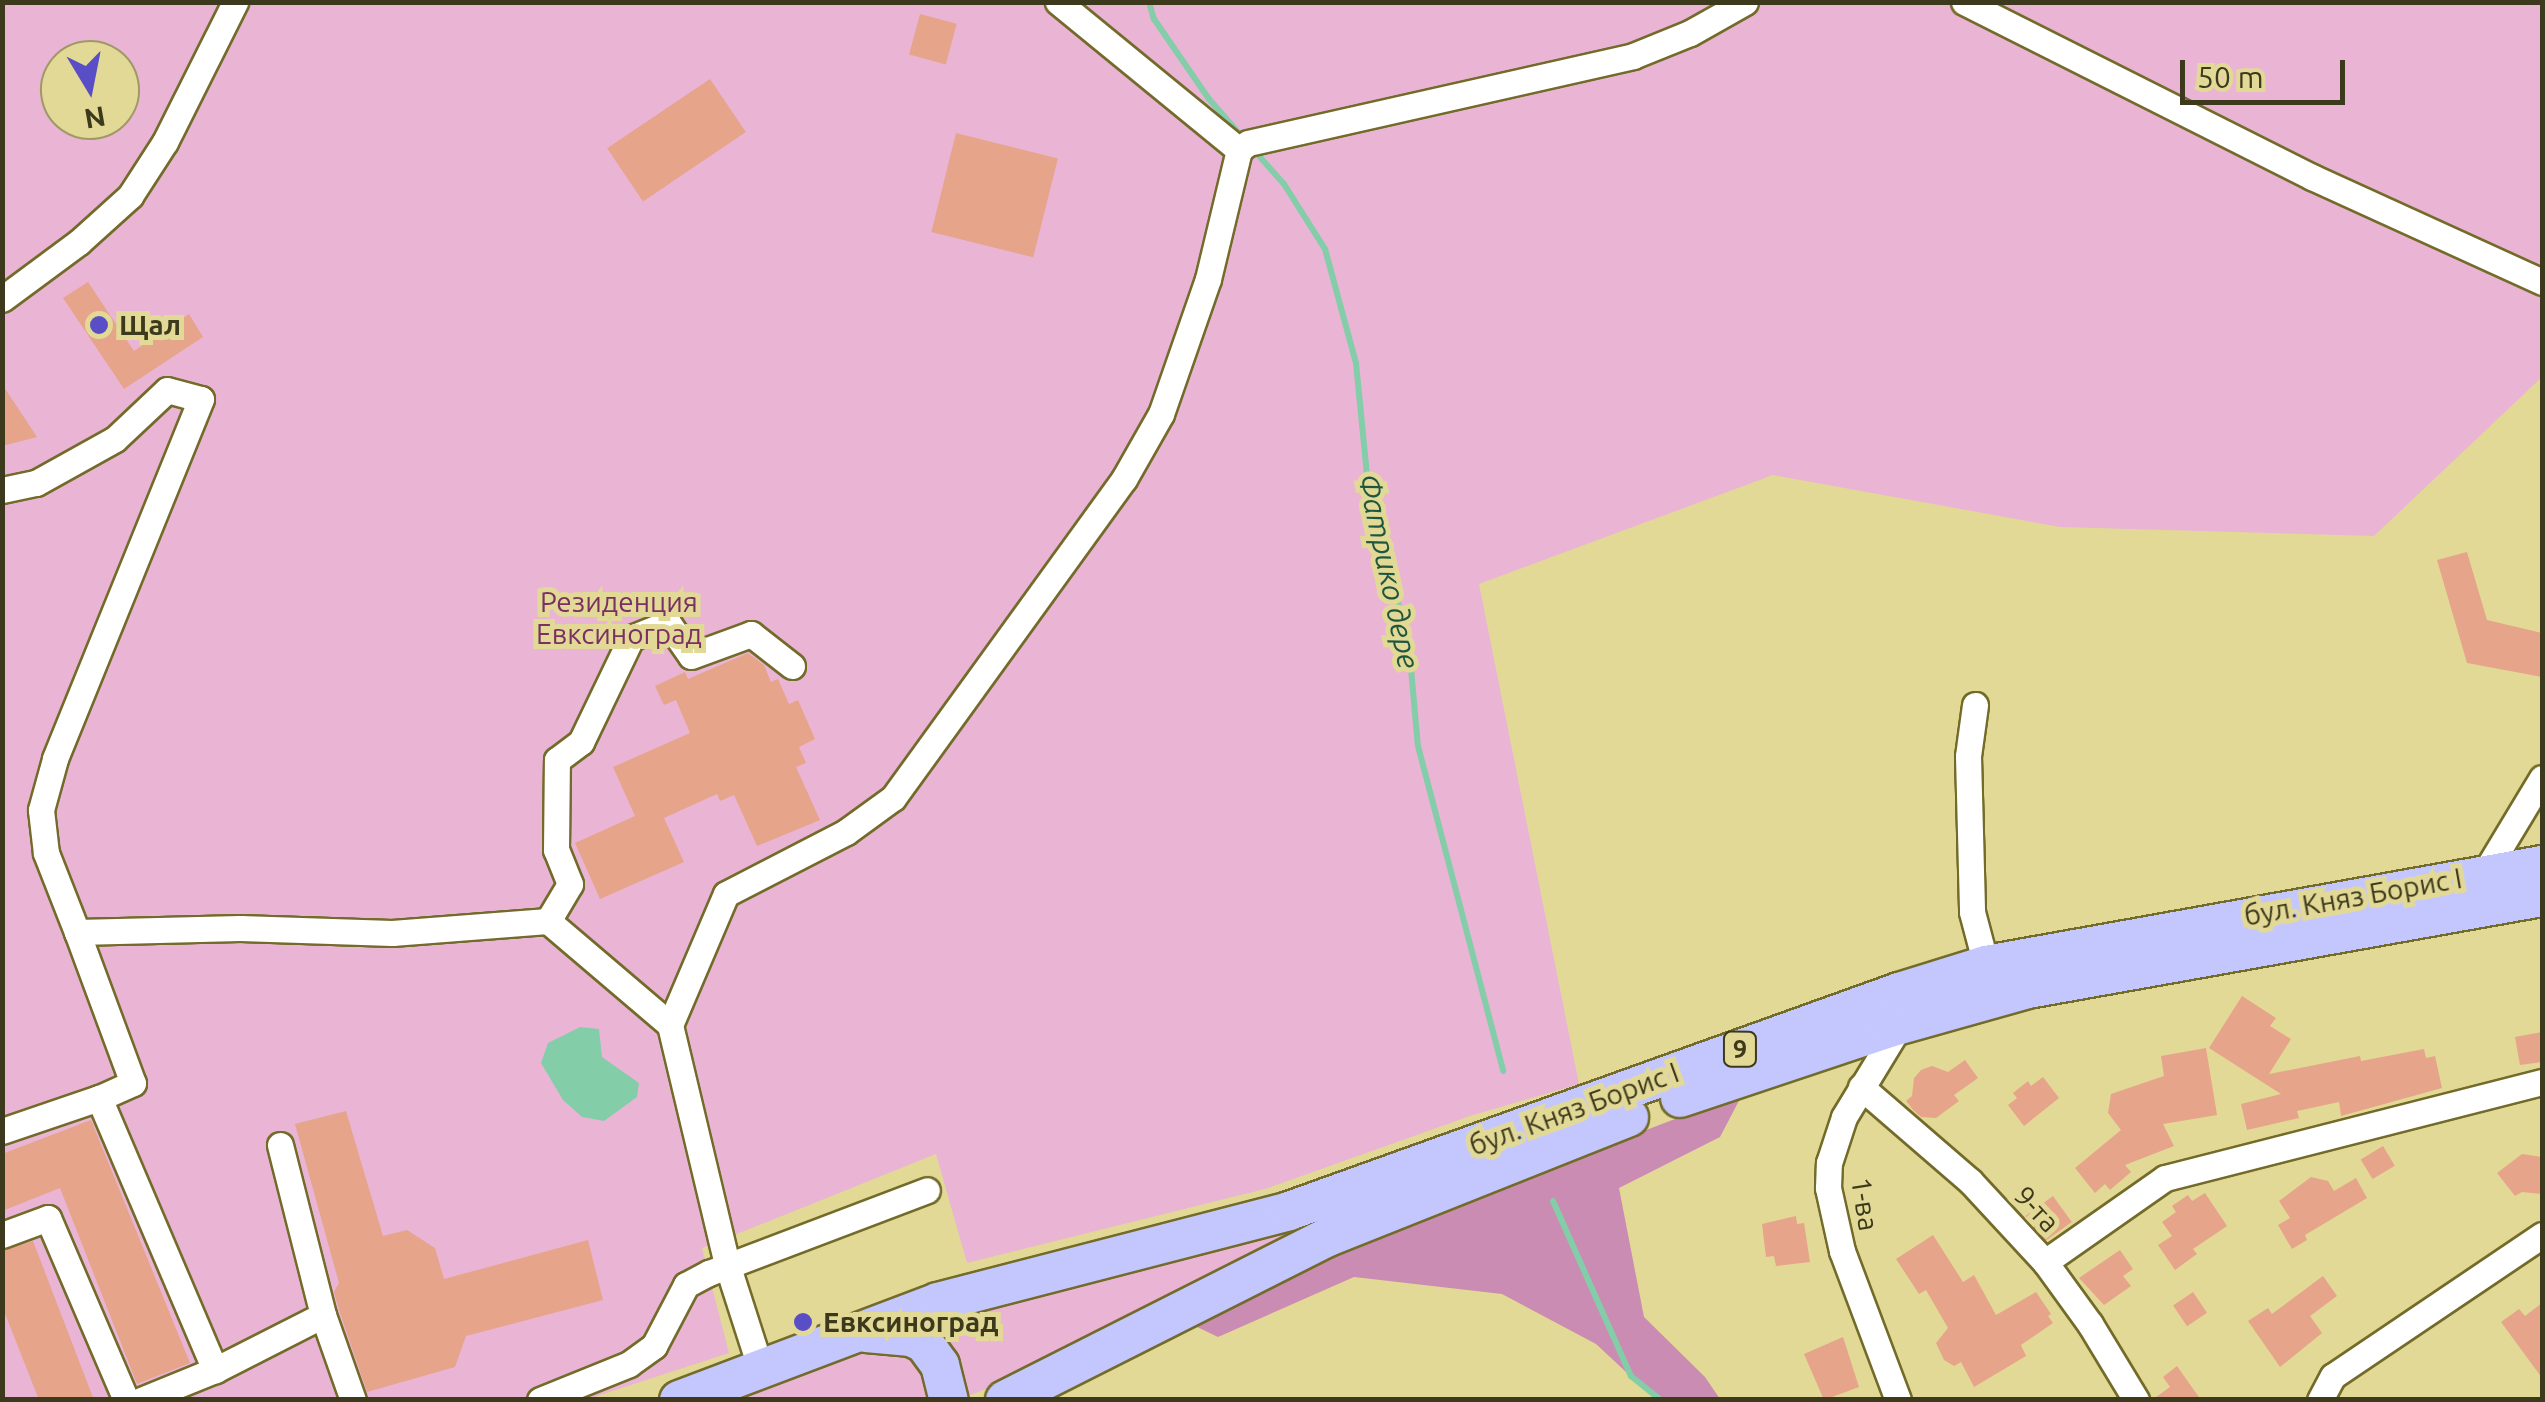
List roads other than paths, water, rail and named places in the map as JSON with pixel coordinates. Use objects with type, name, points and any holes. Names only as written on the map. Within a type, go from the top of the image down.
[{"type":"highway","name":"бул. Княз Борис I","points":[[679,1400],[938,1302],[1289,1211],[1881,999],[1986,966],[2542,865]]},
{"type":"highway","name":"бул. Княз Борис I","points":[[1005,1400],[1328,1237],[1593,1130],[1900,1025],[2046,986],[2542,897]]},
{"type":"highway","points":[[850,1334],[887,1333],[924,1343],[940,1365],[949,1400]]},
{"type":"street","points":[[2,299],[79,242],[130,196],[165,142],[235,2]]},
{"type":"street","points":[[1058,2],[1239,150]]},
{"type":"street","points":[[670,1025],[726,894],[846,832],[893,798],[1124,479],[1162,414],[1208,278],[1239,150],[1248,143],[1632,56],[1690,33],[1745,2]]},
{"type":"street","points":[[1964,2],[2312,177],[2542,282]]},
{"type":"street","points":[[2,490],[36,482],[115,439],[167,390],[202,398],[55,760],[41,810],[46,852],[132,1084],[2,1131]]},
{"type":"street","points":[[548,921],[570,884],[556,850],[557,760],[580,742],[631,638],[668,623],[691,656],[752,634],[792,666]]},
{"type":"street","points":[[1975,705],[1968,756],[1972,912],[1986,966]]},
{"type":"street","points":[[2484,874],[2542,778]]},
{"type":"street","points":[[77,932],[240,928],[392,933],[548,921],[670,1025],[727,1264],[760,1367]]},
{"type":"street","name":"1-ва","points":[[1898,1400],[1830,1211],[1829,1176],[1834,1142],[1861,1087],[1900,1025]]},
{"type":"street","points":[[2046,1262],[2165,1178],[2542,1082]]},
{"type":"street","name":"9-та","points":[[1861,1087],[1970,1180],[2046,1262],[2136,1400]]},
{"type":"street","points":[[98,1098],[215,1370]]},
{"type":"street","points":[[280,1145],[323,1315],[353,1400]]},
{"type":"street","points":[[540,1400],[628,1364],[654,1346],[686,1286],[727,1264],[926,1190]]},
{"type":"street","points":[[2,1235],[48,1218],[126,1400]]},
{"type":"street","points":[[2320,1400],[2333,1376],[2542,1235]]},
{"type":"street","points":[[141,1400],[215,1370],[323,1315]]},
{"type":"waterway","name":"Фатрико дере","points":[[1149,2],[1154,19],[1209,99],[1244,139]]},
{"type":"waterway","name":"Фатрико дере","points":[[1252,148],[1284,184],[1325,249],[1356,363],[1371,517],[1408,635],[1418,746],[1503,1071]]},
{"type":"waterway","name":"Фатрико дере","points":[[1553,1201],[1631,1376],[1661,1400]]},
{"type":"place","name":"Щал","points":[[99,325]]},
{"type":"place","name":"Евксиноград","points":[[803,1322]]},
{"type":"park label","name":"Резиденция Евксиноград","points":[[619,618]]}]
